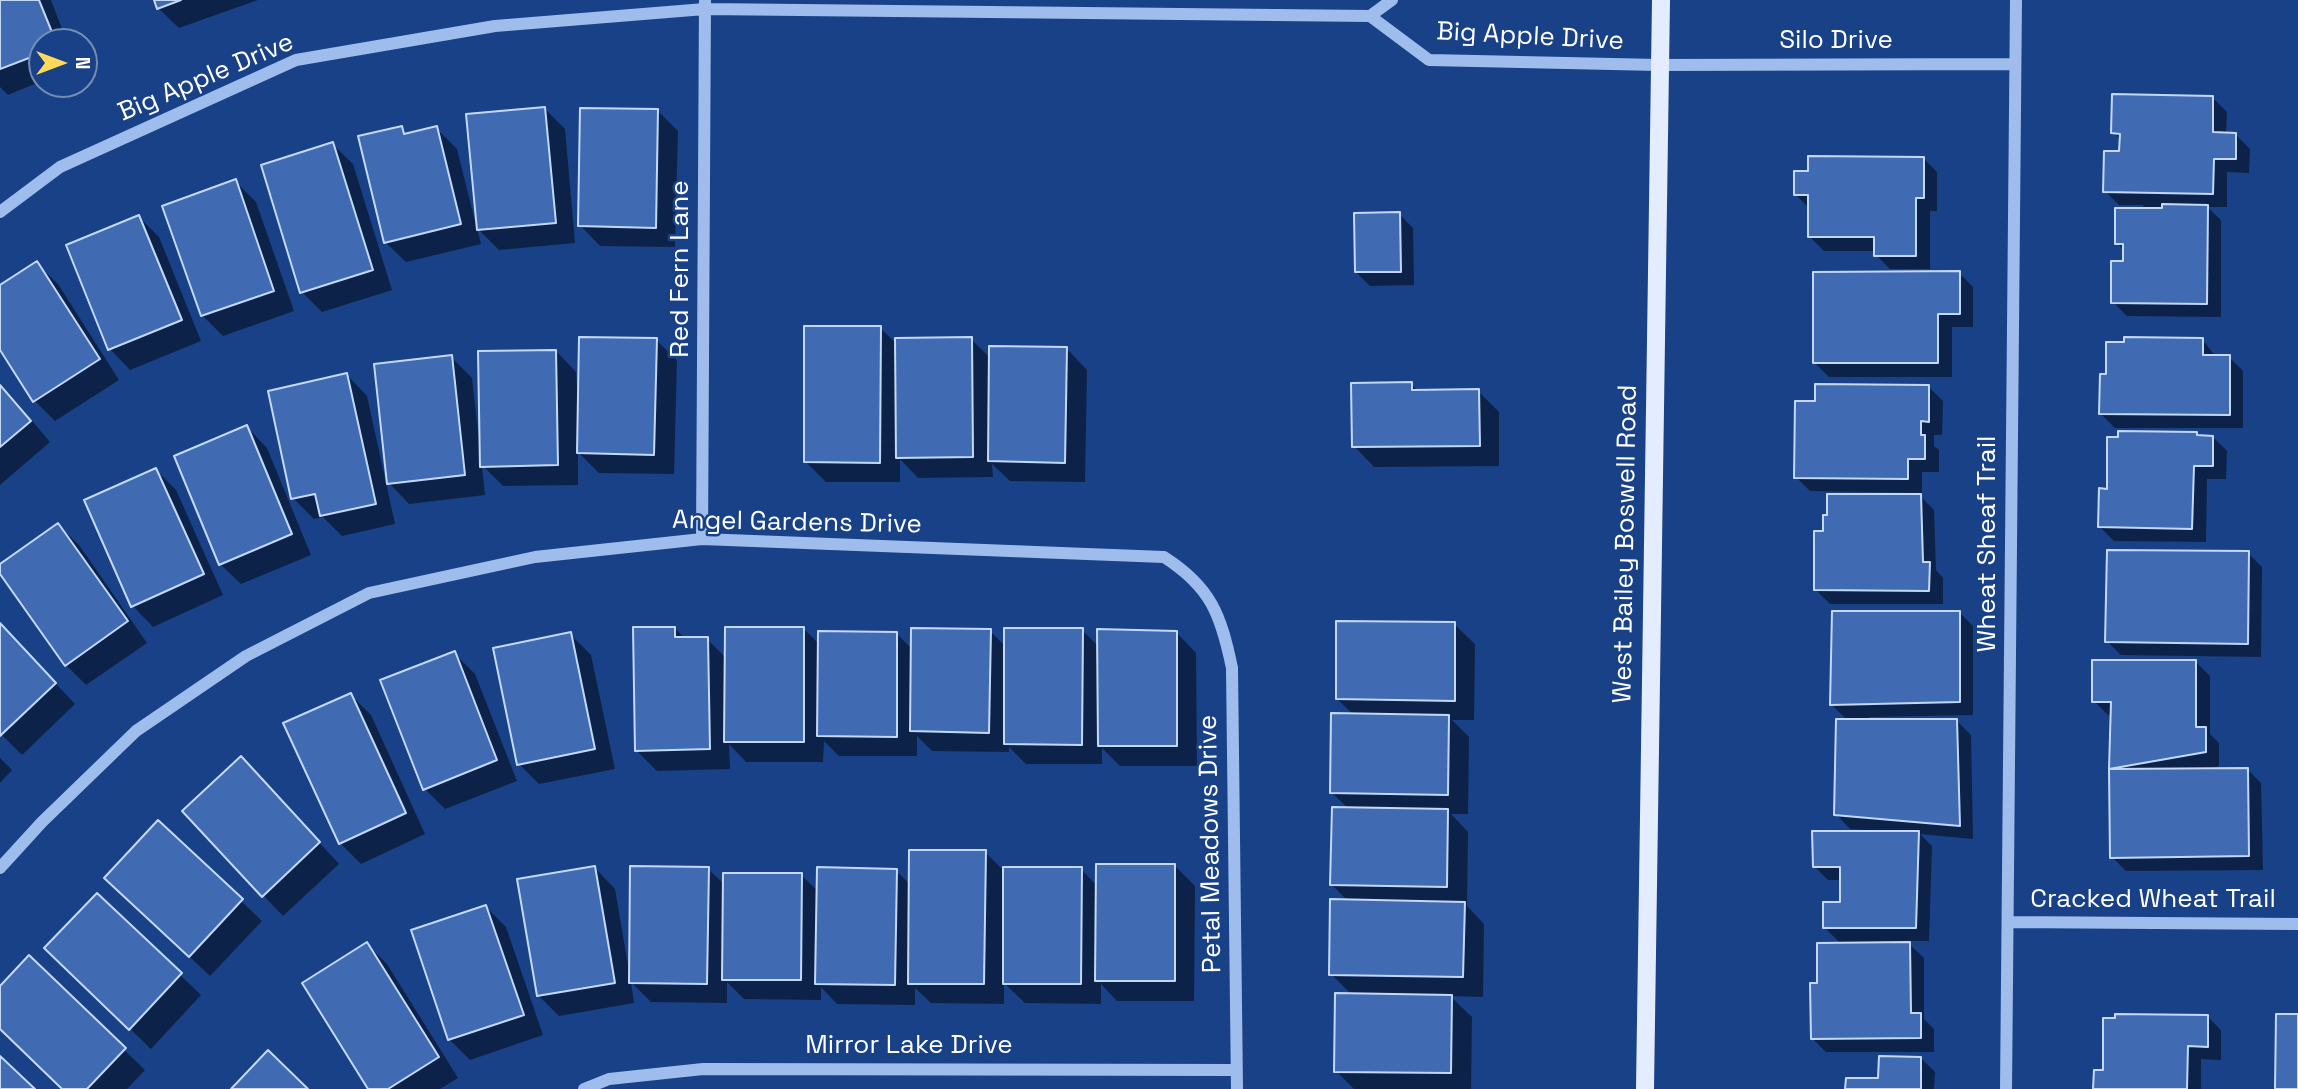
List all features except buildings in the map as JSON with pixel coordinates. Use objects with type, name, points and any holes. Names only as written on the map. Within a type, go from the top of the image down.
[{"type":"main road","name":"West Bailey Boswell Road","points":[[1646,1089],[1658,65],[1661,0]]},
{"type":"street","points":[[1370,16],[1392,0]]},
{"type":"street","name":"Wheat Sheaf Trail","points":[[2006,1089],[2016,0]]},
{"type":"street","name":"Big Apple Drive","points":[[0,212],[60,167],[296,60],[495,26],[705,4],[1370,16],[1429,60],[1658,65]]},
{"type":"street","name":"Red Fern Lane","points":[[702,539],[705,4]]},
{"type":"street","name":"Silo Drive","points":[[1658,65],[2015,64]]},
{"type":"street","name":"Angel Gardens Drive","points":[[0,868],[42,822],[136,732],[246,656],[369,593],[535,557],[702,539],[1164,557],[1192,574],[1211,602]]},
{"type":"street","name":"Petal Meadows Drive","points":[[1211,602],[1225,634],[1232,668],[1237,1089]]},
{"type":"street","name":"Cracked Wheat Trail","points":[[2008,922],[2298,924]]},
{"type":"street","name":"Mirror Lake Drive","points":[[584,1089],[609,1079],[703,1069],[1236,1070]]}]
